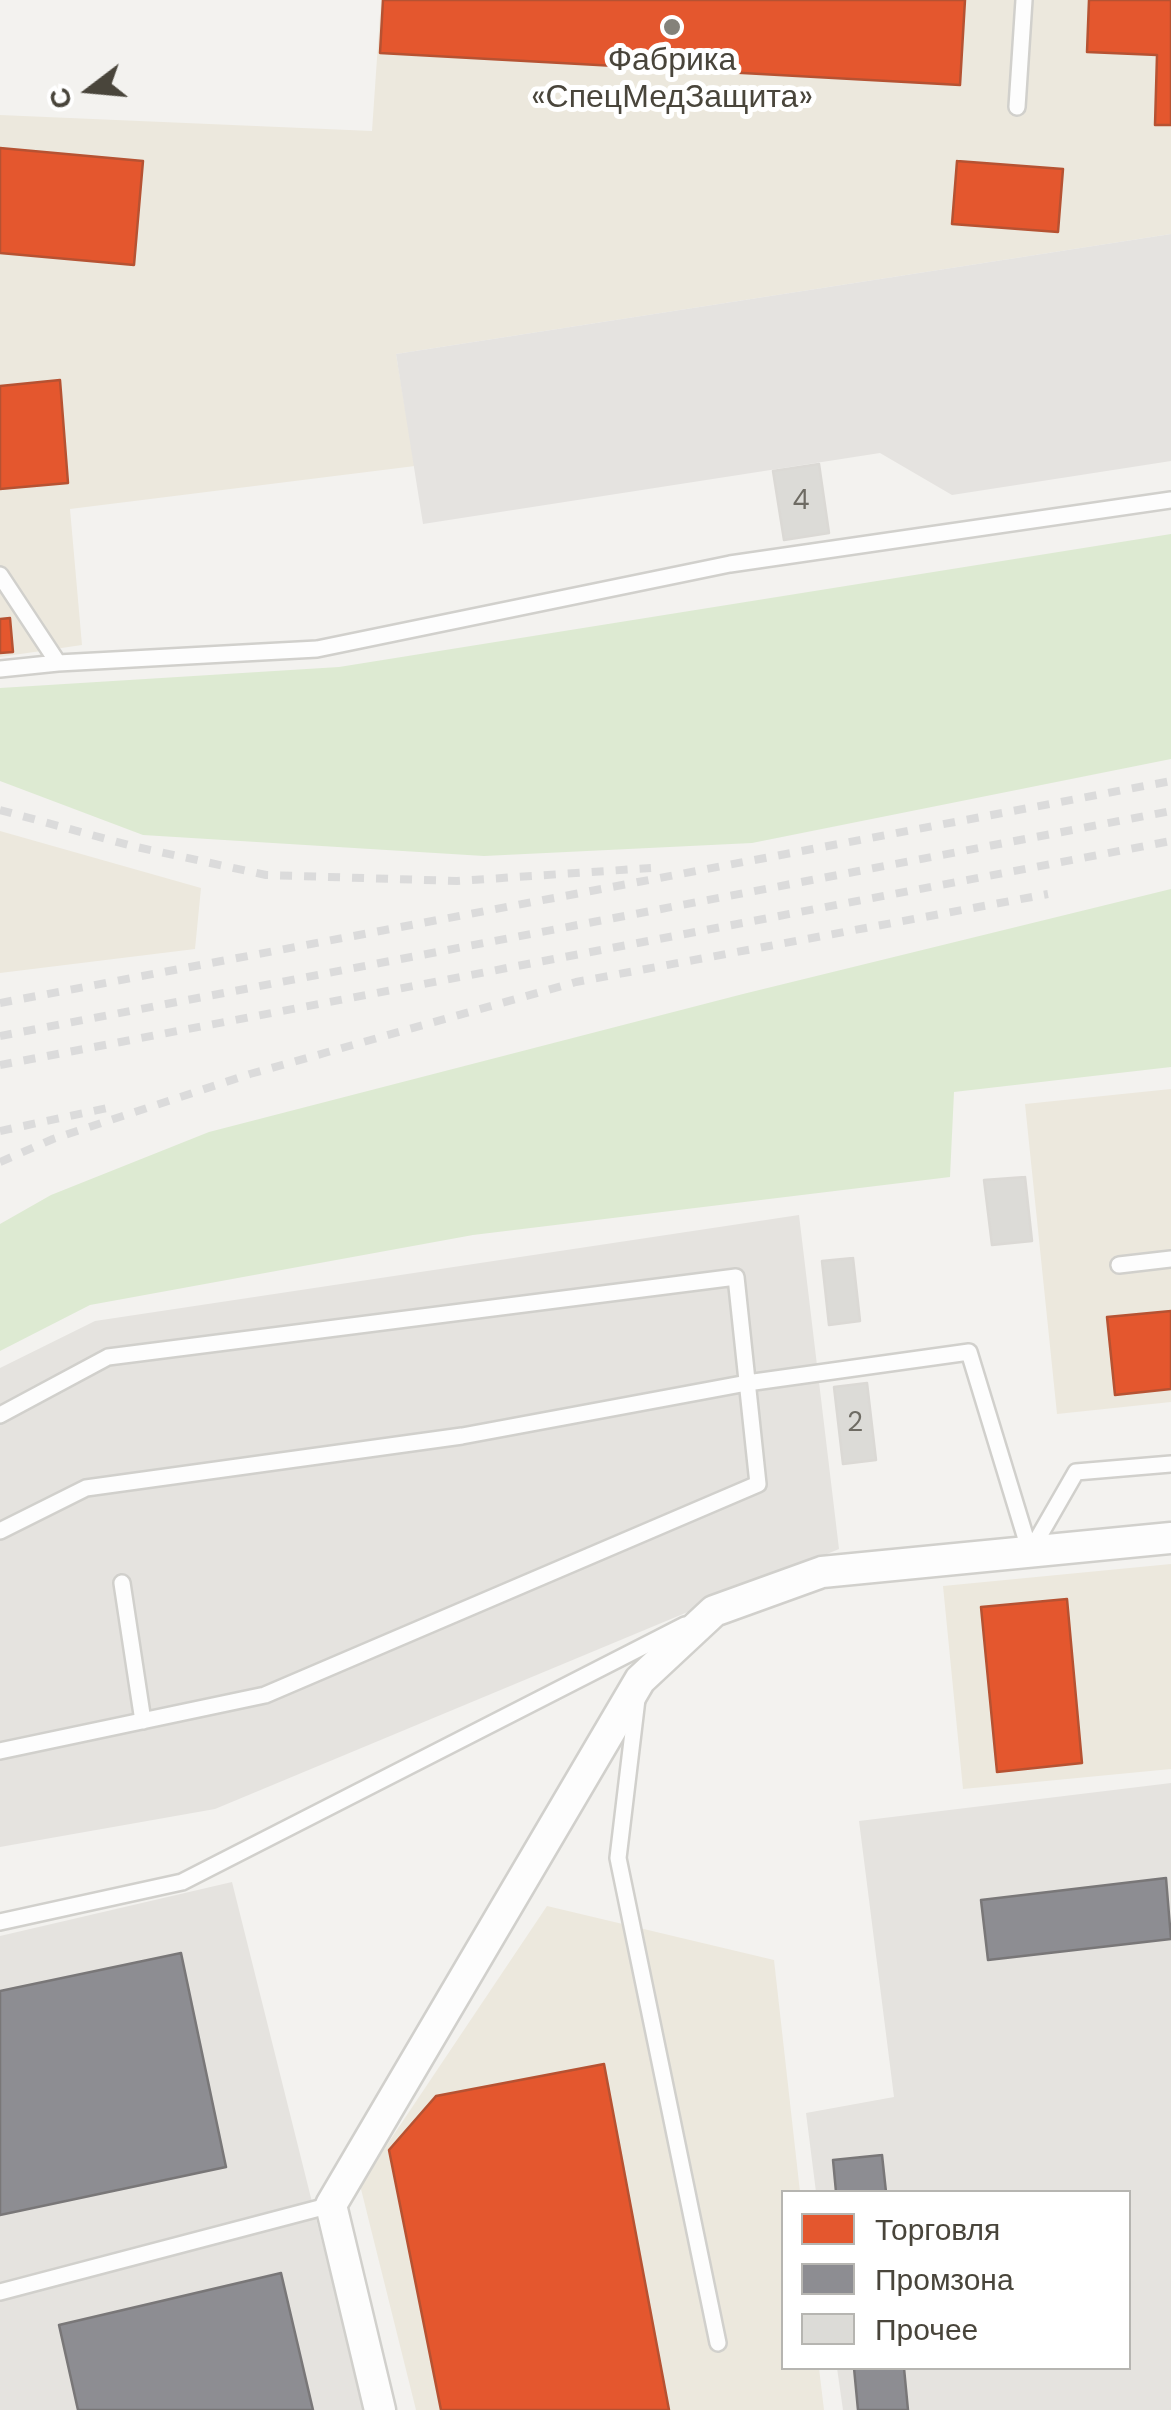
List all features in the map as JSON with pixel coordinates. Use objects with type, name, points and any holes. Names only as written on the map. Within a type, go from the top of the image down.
[{"type":"street","points":[[380,2410],[331,2205],[640,1680],[714,1611],[822,1572],[1171,1538]]},
{"type":"lane","points":[[1017,107],[1024,0]]},
{"type":"lane","points":[[0,669],[316,649],[730,564],[1171,500]]},
{"type":"lane","points":[[0,575],[58,663]]},
{"type":"lane","points":[[1119,1265],[1171,1260]]},
{"type":"lane","points":[[0,1415],[108,1356],[736,1277],[758,1484],[265,1695],[0,1751]]},
{"type":"lane","points":[[0,1531],[86,1488],[462,1436],[747,1383],[969,1352],[1030,1552]]},
{"type":"lane","points":[[1030,1552],[1076,1472],[1171,1464]]},
{"type":"lane","points":[[122,1583],[142,1721]]},
{"type":"lane","points":[[0,1922],[182,1882],[714,1611]]},
{"type":"lane","points":[[640,1680],[618,1858],[718,2343]]},
{"type":"lane","points":[[0,2292],[331,2205]]},
{"type":"shaded area","points":[[381,0],[1171,0],[1171,234],[396,354],[415,466],[70,509],[82,645],[0,657],[0,115],[372,131]]},
{"type":"shaded area","points":[[1171,234],[1171,461],[952,495],[880,453],[423,524],[396,354]]},
{"type":"shaded area","points":[[0,831],[201,888],[195,949],[0,973]]},
{"type":"shaded area","points":[[1171,1089],[1171,1402],[1057,1414],[1025,1104]]},
{"type":"shaded area","points":[[799,1215],[839,1549],[215,1809],[0,1847],[0,1368],[95,1321]]},
{"type":"shaded area","points":[[1171,1564],[1171,1769],[963,1789],[943,1586]]},
{"type":"shaded area","points":[[1171,1783],[1171,2410],[843,2410],[837,2370],[1131,2370],[1131,2190],[816,2190],[806,2113],[894,2097],[859,1821]]},
{"type":"shaded area","points":[[232,1882],[364,2410],[0,2410],[0,1936]]},
{"type":"shaded area","points":[[547,1906],[774,1960],[800,2190],[781,2190],[781,2370],[819,2370],[824,2410],[416,2410],[360,2185]]},
{"type":"green space","points":[[1171,534],[1171,759],[752,843],[484,856],[143,835],[0,781],[0,688],[339,667]]},
{"type":"green space","points":[[1171,889],[1171,1067],[954,1092],[950,1177],[473,1235],[90,1305],[0,1351],[0,1224],[51,1195],[209,1132],[743,994]]},
{"type":"building: Торговля","name":"Фабрика «СпецМедЗащита»","points":[[383,0],[965,0],[960,85],[380,53]]},
{"type":"building: Торговля","points":[[1089,0],[1171,0],[1171,125],[1155,125],[1157,55],[1087,52]]},
{"type":"building: Торговля","points":[[0,148],[143,161],[134,265],[0,253]]},
{"type":"building: Торговля","points":[[957,161],[1063,169],[1058,232],[952,224]]},
{"type":"building: Торговля","points":[[60,380],[68,483],[0,489],[0,386]]},
{"type":"building: Торговля","points":[[10,618],[13,652],[0,653],[0,619]]},
{"type":"building: Торговля","points":[[1171,1311],[1171,1389],[1115,1395],[1107,1317]]},
{"type":"building: Торговля","points":[[1067,1599],[1082,1763],[997,1772],[981,1607]]},
{"type":"building: Торговля","points":[[604,2064],[669,2410],[441,2410],[389,2150],[436,2096]]},
{"type":"building: Промзона","points":[[1166,1878],[1171,1939],[988,1960],[981,1900]]},
{"type":"building: Промзона","points":[[181,1953],[226,2167],[0,2215],[0,1991]]},
{"type":"building: Промзона","points":[[882,2155],[886,2190],[836,2190],[833,2160]]},
{"type":"building: Промзона","points":[[281,2273],[313,2410],[78,2410],[59,2325]]},
{"type":"building: Промзона","points":[[854,2370],[904,2370],[908,2410],[858,2410]]},
{"type":"building: Прочее","points":[[819,464],[829,533],[784,540],[773,471]]},
{"type":"building: Прочее","points":[[1025,1177],[1032,1241],[992,1245],[984,1180]]},
{"type":"building: Прочее","points":[[853,1258],[860,1321],[829,1325],[822,1261]]},
{"type":"building: Прочее","points":[[867,1383],[876,1460],[843,1464],[834,1387]]},
{"type":"railway","points":[[0,1003],[1171,781]]},
{"type":"railway","points":[[0,810],[132,846],[266,875],[457,881],[651,868]]},
{"type":"railway","points":[[0,1036],[1171,811]]},
{"type":"railway","points":[[0,1065],[1171,841]]},
{"type":"railway","points":[[0,1162],[53,1139],[250,1074],[576,982],[1048,894]]},
{"type":"railway","points":[[0,1131],[112,1107]]},
{"type":"place","name":"Фабрика «СпецМедЗащита»","points":[[672,27]]}]
